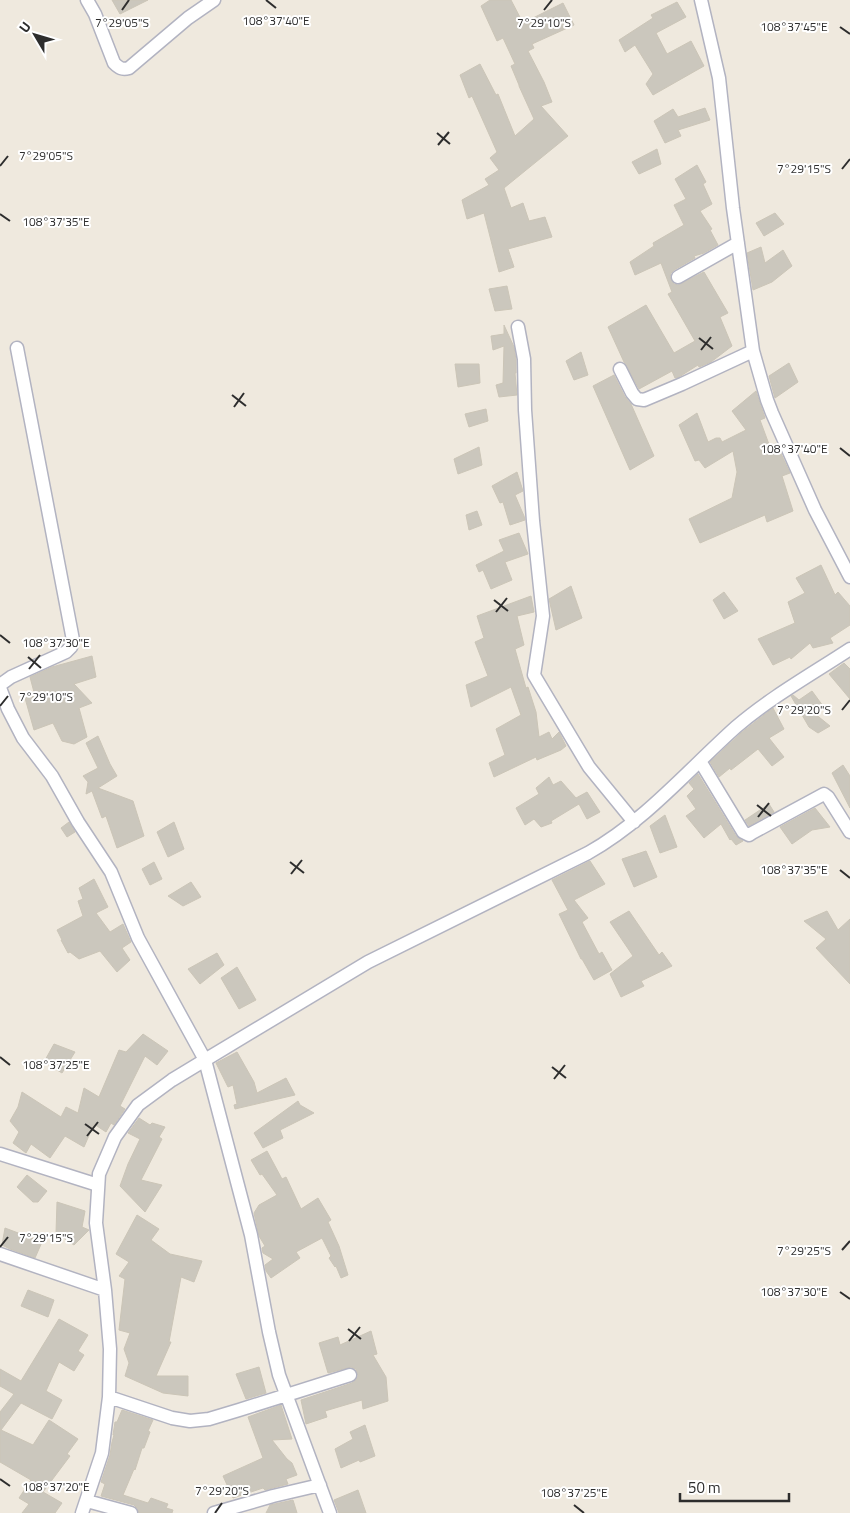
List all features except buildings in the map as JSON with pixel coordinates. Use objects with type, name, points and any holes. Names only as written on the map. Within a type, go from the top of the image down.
[{"type":"street","points":[[87,0],[95,14],[114,63],[123,70],[129,68],[188,18],[214,0]]},
{"type":"street","points":[[701,0],[718,78],[753,351],[772,413],[816,510],[850,577]]},
{"type":"street","points":[[678,277],[738,243]]},
{"type":"street","points":[[518,327],[524,359],[525,410],[532,521],[543,616],[534,675],[589,767],[634,822]]},
{"type":"street","points":[[17,348],[73,640],[71,647],[66,652],[11,677],[0,686],[8,709],[23,738],[52,776],[78,822],[108,867],[138,938],[205,1060],[250,1235],[279,1374],[330,1513]]},
{"type":"street","points":[[620,369],[632,393],[637,399],[644,400],[753,351]]},
{"type":"street","points":[[82,1513],[102,1453],[109,1397],[110,1350],[105,1290],[96,1223],[99,1174],[115,1137],[138,1105],[172,1080],[368,962],[588,853],[617,835],[634,822],[755,712],[850,649]]},
{"type":"street","points":[[700,761],[745,834],[752,833],[824,794],[828,797],[850,832]]},
{"type":"street","points":[[0,1154],[98,1185]]},
{"type":"street","points":[[0,1254],[105,1290]]},
{"type":"street","points":[[109,1397],[172,1418],[190,1421],[209,1419],[350,1375]]},
{"type":"street","points":[[214,1513],[320,1485]]},
{"type":"street","points":[[87,1500],[131,1513]]}]
